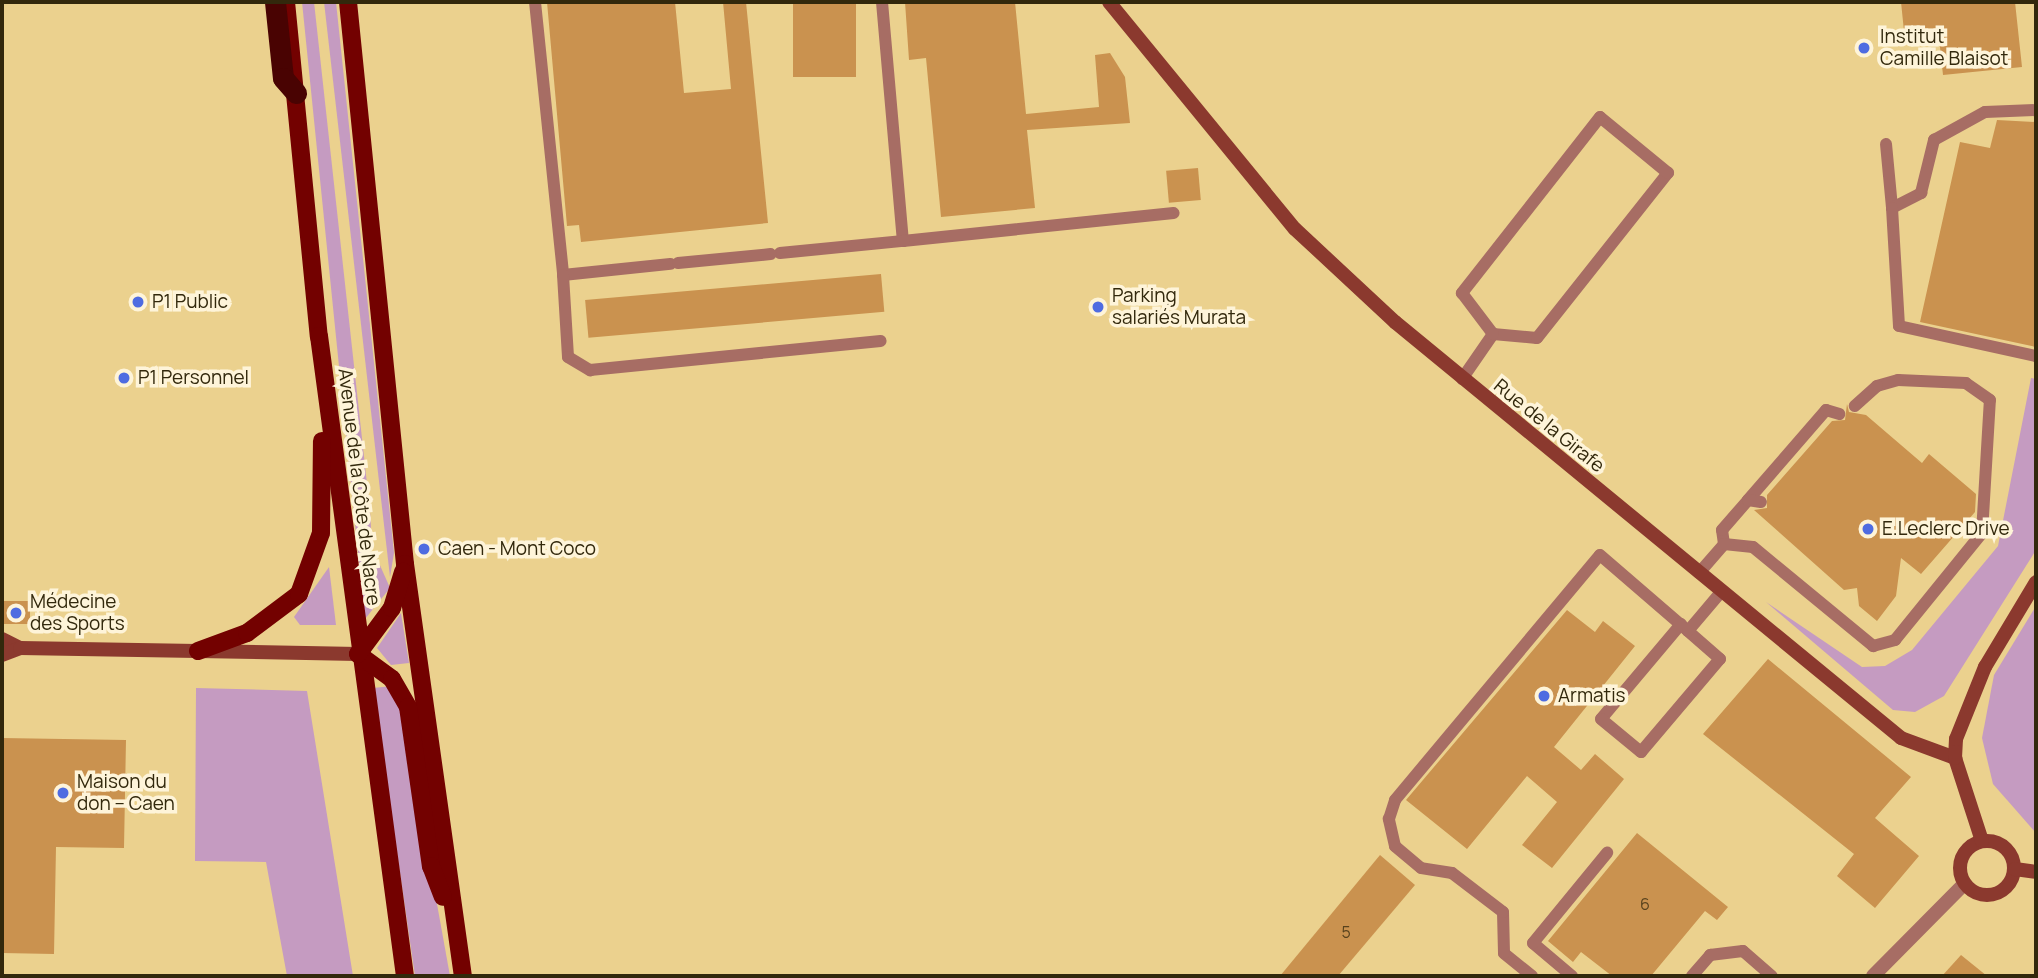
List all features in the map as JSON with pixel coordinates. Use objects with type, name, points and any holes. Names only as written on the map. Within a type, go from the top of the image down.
[{"type":"highway","points":[[275,2],[283,78],[296,93]]},
{"type":"main road","name":"Avenue de la Côte de Nacre","points":[[286,2],[319,336],[358,654],[405,976]]},
{"type":"main road","name":"Avenue de la Côte de Nacre","points":[[348,2],[405,564],[453,923],[463,976]]},
{"type":"main road","points":[[198,651],[281,613],[311,572],[323,489],[319,336]]},
{"type":"main road","points":[[405,564],[392,608],[358,654],[392,679],[408,707],[431,866],[453,923]]},
{"type":"street","name":"Rue de la Girafe","points":[[1109,2],[1295,229],[1462,379],[1901,738],[1955,758]]},
{"type":"street","points":[[1982,841],[1955,758],[1960,723],[1985,667],[2036,582]]},
{"type":"street","points":[[2,639],[20,648]]},
{"type":"street","points":[[2,655],[20,648],[358,654]]},
{"type":"street","points":[[1964,884],[1978,894],[1995,895],[2009,886],[2015,869],[2009,851],[1982,841]]},
{"type":"street","points":[[1873,976],[1964,884],[1962,858],[1982,841]]},
{"type":"street","points":[[2015,869],[2036,872]]},
{"type":"lane","points":[[535,2],[563,275],[568,357],[590,370],[881,341]]},
{"type":"lane","points":[[882,2],[903,241]]},
{"type":"lane","points":[[1892,208],[1922,193],[1934,140],[1986,112],[2036,110]]},
{"type":"lane","points":[[1600,117],[1668,173],[1537,338],[1493,334],[1462,293],[1600,117]]},
{"type":"lane","points":[[1886,144],[1899,326],[2036,356]]},
{"type":"lane","points":[[563,275],[1174,213]]},
{"type":"lane","points":[[1462,379],[1493,334]]},
{"type":"lane","points":[[1724,544],[1753,547],[1873,646],[1895,640],[1982,533],[1990,400],[1966,383],[1898,380],[1877,386],[1855,406]]},
{"type":"lane","points":[[1699,573],[1724,544],[1722,530],[1754,501],[1826,410],[1839,414]]},
{"type":"lane","points":[[1532,976],[1504,953],[1503,912],[1452,873],[1421,868],[1395,846],[1389,819],[1395,800],[1600,555],[1685,627],[1720,659],[1641,752],[1601,719],[1685,627],[1721,592]]},
{"type":"lane","points":[[1572,976],[1533,943],[1607,853]]},
{"type":"lane","points":[[1692,976],[1710,955],[1742,951],[1772,976]]},
{"type":"shaded area","points":[[302,2],[314,2],[370,511],[372,546],[360,573]]},
{"type":"shaded area","points":[[324,2],[336,2],[394,553],[390,577]]},
{"type":"shaded area","points":[[2031,378],[2036,379],[2036,550],[1944,696],[1915,712],[1893,710],[1766,602],[1862,667],[1885,666],[1912,650],[1998,546]]},
{"type":"shaded area","points":[[379,563],[390,588],[365,619],[360,588]]},
{"type":"shaded area","points":[[329,567],[336,625],[300,625],[294,617]]},
{"type":"shaded area","points":[[2036,606],[2036,833],[1993,784],[1982,738],[1994,675]]},
{"type":"shaded area","points":[[401,613],[409,663],[391,665],[377,648]]},
{"type":"shaded area","points":[[392,686],[402,710],[450,976],[415,976],[373,688]]},
{"type":"shaded area","points":[[196,688],[307,691],[353,976],[287,976],[266,862],[195,861]]},
{"type":"building","points":[[547,2],[675,2],[684,93],[731,89],[723,2],[746,2],[768,223],[581,242],[579,225],[567,226]]},
{"type":"building","points":[[793,2],[856,2],[856,77],[793,77]]},
{"type":"building","points":[[905,2],[1015,2],[1026,114],[1099,107],[1095,55],[1110,53],[1125,77],[1130,123],[1027,130],[1035,208],[941,217],[926,58],[909,60]]},
{"type":"building","points":[[1901,2],[2015,2],[2022,67],[1943,75],[1939,38],[1905,41]]},
{"type":"building","points":[[1997,120],[2036,122],[2036,347],[1920,322],[1960,142],[1990,148]]},
{"type":"building","points":[[1198,168],[1201,200],[1169,203],[1166,171]]},
{"type":"building","points":[[881,274],[884,312],[588,338],[585,300]]},
{"type":"building","name":"E.Leclerc Drive","points":[[1847,404],[1849,412],[1866,415],[1922,463],[1929,454],[1976,494],[1975,512],[1921,574],[1901,558],[1896,596],[1877,621],[1859,606],[1857,588],[1844,590],[1754,510],[1767,508],[1767,495],[1832,421],[1845,420]]},
{"type":"building","name":"Médecine des Sports","points":[[2,601],[30,601],[30,624],[2,624]]},
{"type":"building","name":"Armatis","points":[[1567,610],[1595,632],[1603,621],[1635,646],[1554,747],[1581,770],[1595,754],[1624,779],[1552,868],[1522,845],[1557,802],[1527,776],[1467,849],[1406,800]]},
{"type":"building","points":[[1768,659],[1911,777],[1875,818],[1919,856],[1875,908],[1837,876],[1854,854],[1703,734]]},
{"type":"building","name":"Maison du don – Caen","points":[[2,738],[126,740],[124,848],[56,847],[54,954],[2,953]]},
{"type":"building","points":[[1637,833],[1728,907],[1717,920],[1705,911],[1651,976],[1612,976],[1581,952],[1573,962],[1548,941]]},
{"type":"building","points":[[1380,855],[1415,885],[1338,976],[1280,976]]},
{"type":"building","points":[[1961,955],[1987,976],[1942,976]]},
{"type":"place","name":"Institut Camille Blaisot","points":[[1864,48]]},
{"type":"place","name":"P1 Public","points":[[138,302]]},
{"type":"place","name":"Parking salariés Murata","points":[[1098,307]]},
{"type":"place","name":"P1 Personnel","points":[[124,378]]},
{"type":"place","name":"E.Leclerc Drive","points":[[1868,529]]},
{"type":"place","name":"Caen - Mont Coco","points":[[424,549]]},
{"type":"place","name":"Médecine des Sports","points":[[16,613]]},
{"type":"place","name":"Armatis","points":[[1544,696]]},
{"type":"place","name":"Maison du don – Caen","points":[[63,793]]}]
